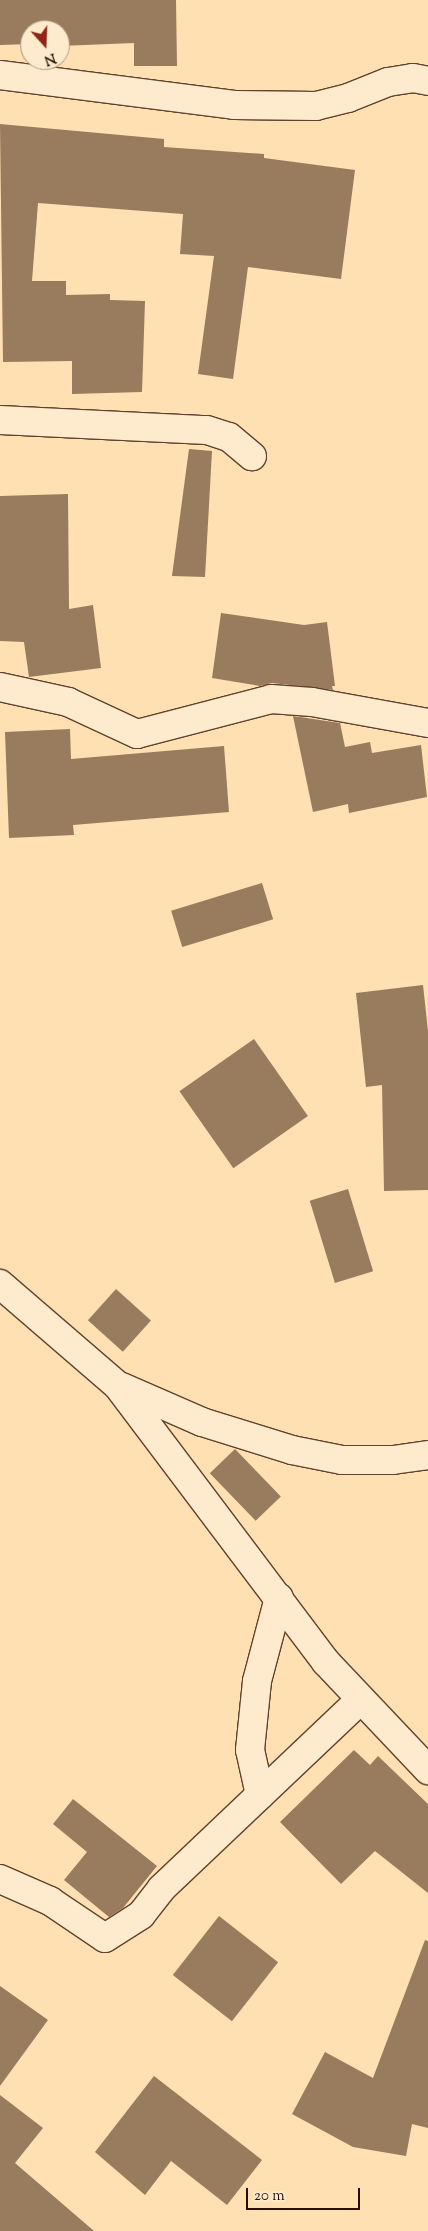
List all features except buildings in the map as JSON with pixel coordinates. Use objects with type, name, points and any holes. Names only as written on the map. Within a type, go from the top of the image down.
[{"type":"street","points":[[0,74],[234,105],[316,106],[348,98],[388,82],[413,78],[428,81]]},
{"type":"street","points":[[0,420],[207,430],[229,437],[252,456]]},
{"type":"street","points":[[0,687],[68,702],[137,734],[271,699],[312,702],[428,723]]},
{"type":"street","points":[[0,1284],[118,1386],[326,1662],[428,1770]]},
{"type":"street","points":[[118,1386],[202,1422],[292,1450],[342,1460],[393,1460],[428,1455]]},
{"type":"street","points":[[260,1794],[251,1742],[257,1681],[279,1598]]},
{"type":"street","points":[[0,1880],[50,1902],[106,1938],[141,1915],[162,1888],[361,1699]]}]
